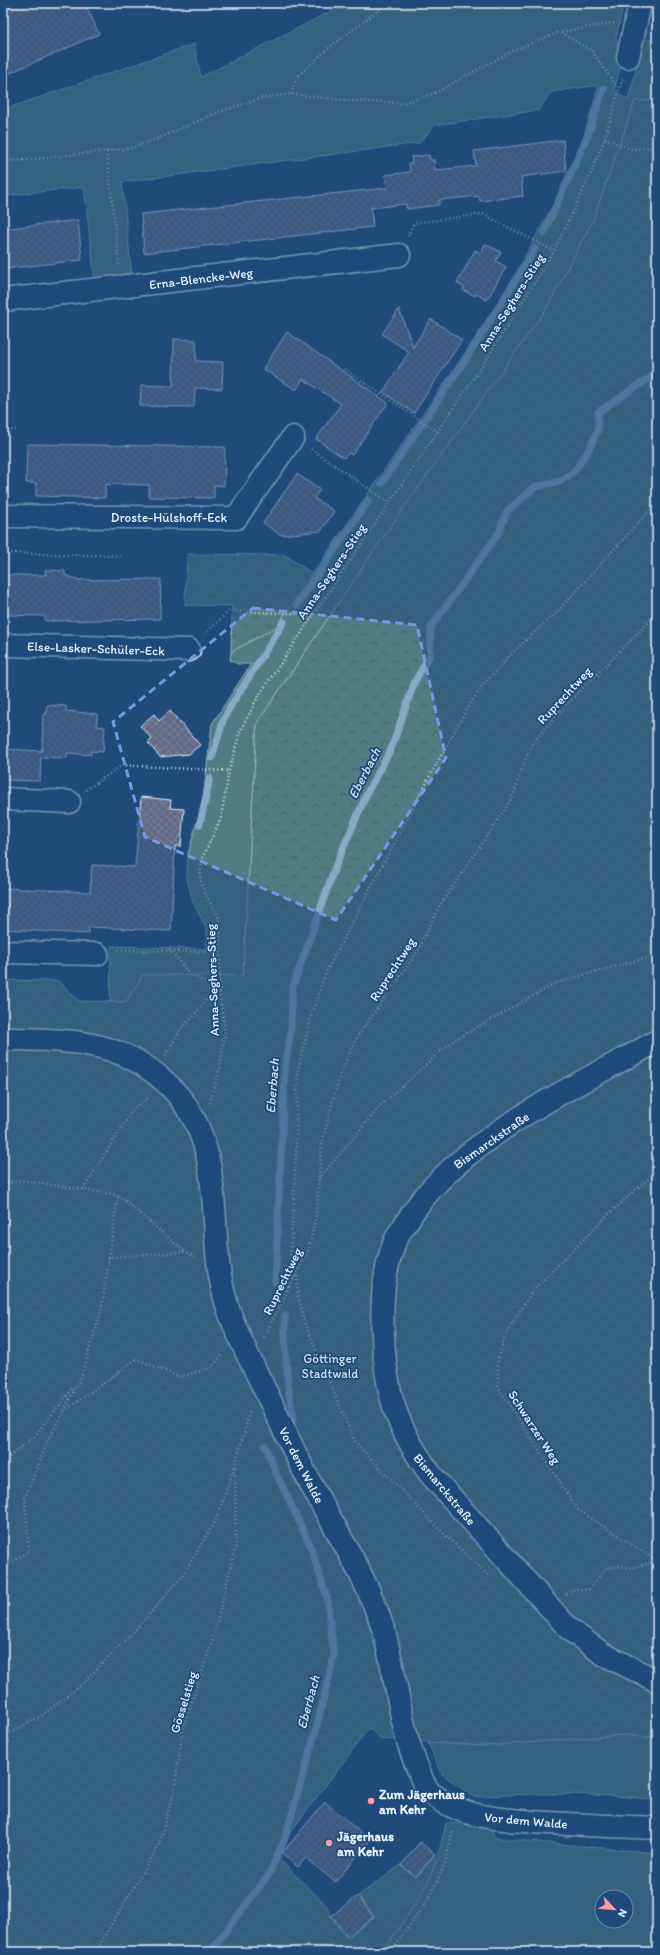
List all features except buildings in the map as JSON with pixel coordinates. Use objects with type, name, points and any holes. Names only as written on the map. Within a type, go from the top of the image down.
[{"type":"street","points":[[628,57],[640,3]]},
{"type":"street","name":"Erna-Blencke-Weg","points":[[3,300],[399,254]]},
{"type":"street","name":"Droste-Hülshoff-Eck","points":[[3,516],[236,518],[293,437]]},
{"type":"street","name":"Else-Lasker-Schüler-Eck","points":[[3,645],[189,650]]},
{"type":"street","points":[[3,799],[69,802]]},
{"type":"street","points":[[3,952],[97,954]]},
{"type":"street","name":"Vor dem Walde","points":[[3,1040],[54,1040],[105,1047],[137,1060],[160,1077],[190,1111],[201,1131],[210,1161],[218,1268],[226,1301],[238,1336],[291,1447],[346,1546],[376,1610],[384,1633],[410,1752],[426,1789],[442,1801],[458,1809],[486,1818],[559,1824],[657,1828]]},
{"type":"street","name":"Bismarckstraße","points":[[657,1041],[540,1106],[485,1141],[453,1167],[428,1192],[410,1215],[394,1242],[386,1269],[383,1295],[385,1369],[395,1412],[412,1449],[431,1476],[569,1629],[603,1654],[657,1681]]},
{"type":"path","points":[[291,94],[297,77],[325,51],[388,3]]},
{"type":"path","points":[[3,161],[107,152],[131,148],[157,139],[219,112],[262,98],[291,94],[351,101],[403,103],[435,93],[512,51],[560,32],[610,22],[636,26]]},
{"type":"path","points":[[560,32],[592,51],[619,90]]},
{"type":"path","name":"Anna-Seghers-Stieg","points":[[201,1131],[220,1068],[225,1033],[220,992],[222,952],[220,919],[205,894],[200,879],[202,859],[221,818],[229,771],[240,732],[258,697],[490,354],[554,250],[589,178],[605,138],[628,57]]},
{"type":"path","points":[[605,138],[630,149],[657,147]]},
{"type":"path","points":[[107,152],[121,287]]},
{"type":"path","points":[[399,254],[414,223],[484,214],[554,250]]},
{"type":"path","points":[[344,369],[438,432]]},
{"type":"path","points":[[3,430],[17,430]]},
{"type":"path","points":[[293,437],[390,503]]},
{"type":"path","points":[[288,1291],[295,1179],[298,1070],[312,1013],[326,972],[431,774],[468,707],[483,685],[512,653],[558,611],[657,502]]},
{"type":"path","points":[[3,553],[120,556]]},
{"type":"path","points":[[189,650],[229,611],[313,614]]},
{"type":"path","name":"Ruprechtweg","points":[[235,1465],[255,1370],[288,1291],[309,1249],[316,1214],[322,1143],[340,1074],[357,1037],[416,954],[439,906],[514,794],[525,760],[534,741],[562,709],[657,614]]},
{"type":"path","points":[[69,802],[122,765],[229,771]]},
{"type":"path","points":[[97,954],[115,950],[222,952]]},
{"type":"path","points":[[169,950],[178,959],[186,971],[220,992]]},
{"type":"path","points":[[318,1180],[381,1105],[451,1042],[556,983],[657,955]]},
{"type":"path","points":[[83,1189],[134,1108],[160,1077],[181,1029],[192,1018],[210,995],[220,992]]},
{"type":"path","name":"Schwarzer Weg","points":[[657,1171],[614,1209],[533,1290],[506,1333],[498,1359],[498,1387],[577,1509],[657,1561]]},
{"type":"path","points":[[3,1184],[21,1180],[118,1195],[185,1252],[218,1268]]},
{"type":"path","points":[[3,1568],[29,1551],[25,1498],[47,1443],[81,1377],[101,1312],[118,1195]]},
{"type":"path","points":[[109,1257],[185,1252]]},
{"type":"path","points":[[62,1412],[137,1359],[179,1377],[211,1368],[238,1336]]},
{"type":"path","points":[[3,1462],[34,1437],[81,1377]]},
{"type":"path","points":[[3,1737],[41,1716],[82,1684],[139,1626],[183,1575],[217,1518],[235,1465]]},
{"type":"path","name":"Gösselstieg","points":[[95,1952],[159,1845],[174,1792],[183,1728],[212,1642],[236,1546],[235,1465]]},
{"type":"path","points":[[545,1604],[576,1589],[588,1590],[606,1568],[619,1566],[632,1568],[657,1561]]},
{"type":"path","points":[[392,1952],[430,1897],[445,1864],[458,1809]]},
{"type":"highlighted area","points":[[253,608],[417,625],[446,758],[336,920],[145,837],[113,722]]},
{"type":"shaded area","points":[[650,3],[657,3],[657,100],[644,39]]},
{"type":"green space","points":[[347,3],[621,3],[622,11],[616,38],[622,61],[614,90],[628,100],[644,39],[657,42],[657,100],[635,101],[593,220],[547,308],[388,530],[257,723],[243,976],[143,975],[126,1002],[110,1001],[111,946],[207,949],[207,929],[193,902],[187,879],[188,854],[203,800],[212,724],[251,664],[238,664],[230,660],[231,652],[276,627],[472,343],[514,277],[554,203],[583,139],[599,85],[551,92],[539,110],[435,125],[419,143],[122,182],[132,276],[95,282],[84,187],[3,196],[3,110],[194,44],[201,77]]},
{"type":"green space","name":"Göttinger Stadtwald","points":[[657,100],[657,1738],[621,1735],[486,1746],[381,1739],[369,1728],[274,1854],[327,1906],[331,1916],[347,1937],[374,1917],[358,1896],[401,1865],[416,1877],[435,1854],[435,1864],[431,1876],[384,1952],[3,1952],[3,980],[59,981],[79,1001],[126,1002],[143,975],[243,976],[257,723],[388,530],[547,308],[593,220],[635,101]]},
{"type":"green space","points":[[187,554],[285,555],[313,574],[276,627],[231,652],[232,606],[185,605]]},
{"type":"green space","points":[[621,1735],[657,1738],[657,1800],[566,1794],[520,1794],[474,1797],[442,1774],[428,1743],[486,1746]]},
{"type":"green space","points":[[446,1823],[489,1824],[495,1838],[657,1853],[657,1952],[384,1952],[437,1861]]},
{"type":"waterway","points":[[544,233],[588,135],[604,88]]},
{"type":"waterway","points":[[382,483],[466,359],[535,249]]},
{"type":"waterway","name":"Eberbach","points":[[275,1282],[285,1070],[291,1028],[292,989],[335,867],[368,791],[391,749],[415,681],[430,655],[431,627],[498,534],[507,511],[535,487],[561,481],[575,470],[588,451],[598,430],[598,412],[657,373]]},
{"type":"waterway","points":[[297,605],[369,500]]},
{"type":"waterway","points":[[212,758],[223,721],[230,707],[284,622]]},
{"type":"waterway","points":[[200,824],[210,778]]},
{"type":"waterway","points":[[285,1316],[286,1368],[294,1419]]},
{"type":"waterway","name":"Eberbach","points":[[210,1952],[269,1874],[285,1838],[316,1730],[334,1655],[327,1597],[309,1543],[265,1446]]},
{"type":"place","name":"Zum Jägerhaus am Kehr","points":[[371,1801]]},
{"type":"place","name":"Jägerhaus am Kehr","points":[[329,1843]]}]
